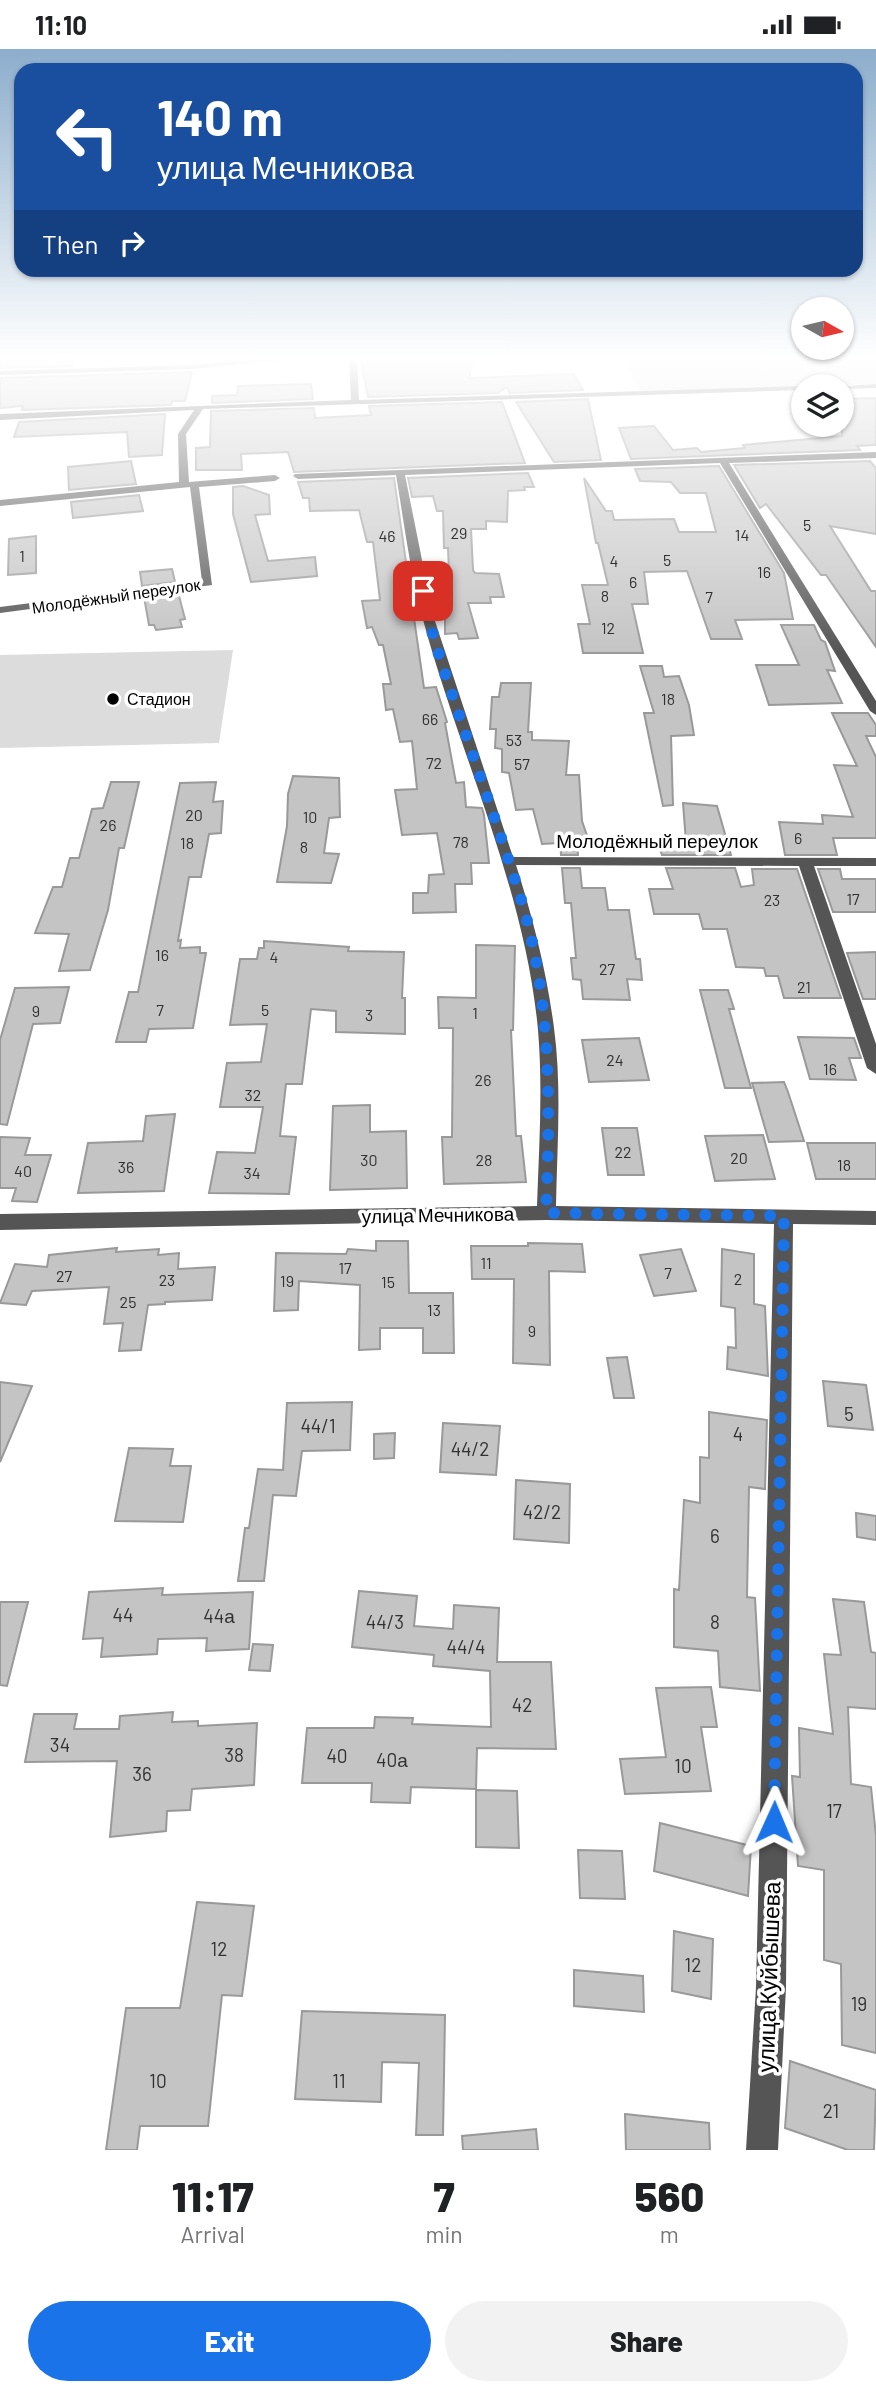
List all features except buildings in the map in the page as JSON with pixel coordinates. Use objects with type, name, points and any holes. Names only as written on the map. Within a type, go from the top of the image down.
[{"type":"street","name":"Молодёжный переулок","points":[[0,610],[208,583],[185,458]]},
{"type":"street","points":[[298,476],[810,458]]},
{"type":"street","points":[[724,462],[876,711]]},
{"type":"street","points":[[400,472],[427,615],[523,909],[546,1029],[550,1104],[546,1213]]},
{"type":"street","points":[[0,503],[275,478]]},
{"type":"street","name":"Молодёжный переулок","points":[[508,861],[876,862]]},
{"type":"street","points":[[805,862],[876,1068]]},
{"type":"street","name":"улица Мечникова","points":[[0,1222],[546,1213],[876,1218]]},
{"type":"street","name":"улица Куйбышева","points":[[762,2150],[771,1987],[784,1216]]},
{"type":"shaded area","name":"Стадион","points":[[233,650],[219,743],[0,748],[0,655]]},
{"type":"place","name":"Стадион","points":[[113,699]]},
{"type":"route","points":[[423,591],[427,615],[441,661],[523,909],[536,972],[546,1029],[550,1104],[546,1213],[784,1216],[774,1822]]}]
